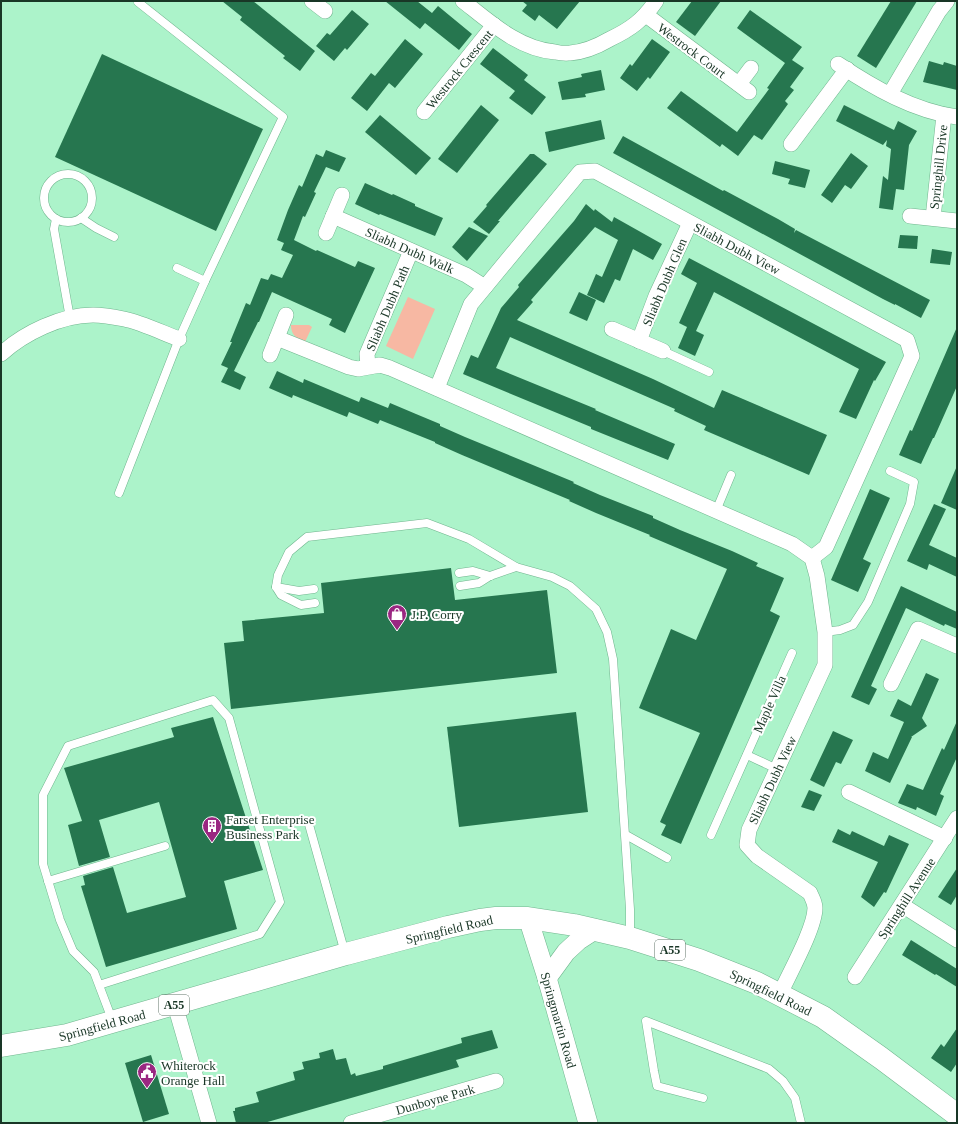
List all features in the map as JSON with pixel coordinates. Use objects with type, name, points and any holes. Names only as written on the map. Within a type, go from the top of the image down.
[{"type":"highway","name":"Springfield Road","points":[[1,1046],[67,1035],[175,1005],[346,954],[448,927],[496,918],[528,918],[596,929],[630,938],[728,970],[780,994],[822,1017],[957,1115]]},
{"type":"street","points":[[312,1],[325,12]]},
{"type":"street","points":[[463,1],[518,41],[542,51],[570,54],[595,47],[626,31],[646,15],[656,1]]},
{"type":"street","points":[[890,94],[939,11],[947,1]]},
{"type":"street","name":"Westrock Court","points":[[646,15],[744,88],[751,68]]},
{"type":"street","name":"Westrock Crescent","points":[[424,112],[494,25]]},
{"type":"street","name":"Springhill Drive","points":[[791,144],[843,66],[911,105],[950,116],[933,218]]},
{"type":"street","name":"Sliabh Dubh View","points":[[437,388],[471,304],[580,172],[595,171],[907,340],[912,356],[826,547],[812,558],[817,576],[825,632],[825,665],[749,830],[747,845],[757,856],[810,894],[814,900],[815,909],[812,922],[803,946],[780,994]]},
{"type":"street","points":[[326,233],[342,195]]},
{"type":"street","name":"Sliabh Dubh Walk","points":[[333,216],[466,275],[485,287]]},
{"type":"street","name":"Springhill Drive","points":[[910,216],[957,221]]},
{"type":"street","name":"Sliabh Dubh Glen","points":[[639,341],[656,296],[690,223]]},
{"type":"street","name":"Sliabh Dubh Path","points":[[368,366],[367,354],[411,251]]},
{"type":"street","points":[[1,354],[11,345],[32,332],[61,320],[93,315],[125,319],[179,339]]},
{"type":"street","points":[[270,355],[286,315]]},
{"type":"street","name":"Sliabh Dubh Glen","points":[[612,329],[663,351]]},
{"type":"street","points":[[277,338],[349,367],[358,369],[380,365],[401,373],[792,544],[812,558]]},
{"type":"street","points":[[891,684],[918,629],[957,646]]},
{"type":"street","points":[[848,792],[945,838]]},
{"type":"street","name":"Springhill Avenue","points":[[855,977],[957,818]]},
{"type":"street","points":[[902,905],[957,940]]},
{"type":"street","name":"Springmartin Road","points":[[528,918],[547,978],[588,1123]]},
{"type":"street","points":[[547,978],[566,952],[579,940],[596,929]]},
{"type":"street","points":[[175,1005],[209,1123]]},
{"type":"street","name":"Dunboyne Park","points":[[351,1123],[496,1081]]},
{"type":"lane","points":[[119,493],[179,339],[283,117],[138,2]]},
{"type":"lane","points":[[67,174],[74,175],[85,182],[91,194],[90,208],[81,218],[69,222],[56,218],[47,209],[44,196],[46,189],[54,178],[67,174]]},
{"type":"lane","points":[[56,218],[54,229],[70,318]]},
{"type":"lane","points":[[81,218],[114,237]]},
{"type":"lane","points":[[177,268],[205,281]]},
{"type":"lane","points":[[663,351],[709,372]]},
{"type":"lane","points":[[825,632],[840,630],[853,625],[868,602],[910,504],[914,482],[890,470]]},
{"type":"lane","points":[[716,510],[730,475]]},
{"type":"lane","points":[[315,603],[301,605],[281,595],[276,587],[278,575],[289,552],[307,537],[427,523],[469,539],[516,566],[552,577],[570,586],[596,609],[607,632],[612,659],[626,835],[630,938]]},
{"type":"lane","points":[[460,586],[479,583],[490,576],[516,566]]},
{"type":"lane","points":[[459,572],[472,571],[490,576]]},
{"type":"lane","points":[[276,587],[298,591],[314,589]]},
{"type":"lane","name":"Maple Villa","points":[[712,835],[792,652]]},
{"type":"lane","points":[[100,985],[260,934],[280,902],[229,718],[213,700],[68,746],[43,795],[43,864],[48,882],[60,920],[73,951],[94,972],[113,1022]]},
{"type":"lane","points":[[747,755],[777,769]]},
{"type":"lane","points":[[308,821],[346,954]]},
{"type":"lane","points":[[626,835],[667,858]]},
{"type":"lane","points":[[48,882],[165,846]]},
{"type":"lane","points":[[703,1098],[658,1086],[654,1071],[646,1021],[769,1069],[783,1081],[795,1098],[801,1123]]},
{"type":"shaded area","points":[[408,297],[435,309],[413,359],[386,346]]},
{"type":"shaded area","points":[[291,325],[309,325],[312,327],[305,342],[295,336]]},
{"type":"building","points":[[222,1],[253,1],[315,51],[300,71],[283,58],[285,56],[240,20],[242,17]]},
{"type":"building","points":[[385,1],[417,1],[432,13],[438,6],[472,34],[459,50],[425,23],[420,29]]},
{"type":"building","points":[[522,1],[580,1],[557,29],[539,15],[535,21],[522,11],[527,5]]},
{"type":"building","points":[[692,1],[721,1],[695,36],[676,22]]},
{"type":"building","points":[[891,1],[917,1],[876,68],[857,56]]},
{"type":"building","points":[[352,10],[369,24],[347,50],[345,48],[334,61],[316,46],[327,33],[330,35]]},
{"type":"building","points":[[750,10],[802,47],[792,60],[804,68],[790,87],[794,90],[785,101],[788,104],[762,140],[754,135],[738,156],[722,144],[720,147],[667,108],[681,91],[737,132],[769,89],[767,88],[785,63],[737,28]]},
{"type":"building","points":[[405,39],[423,54],[395,88],[389,83],[367,111],[351,98],[371,73],[375,76]]},
{"type":"building","points":[[652,39],[670,52],[650,79],[648,77],[637,91],[620,78],[630,64],[632,66]]},
{"type":"building","points":[[493,48],[528,75],[524,80],[546,97],[532,115],[509,98],[515,91],[480,64]]},
{"type":"building","points":[[102,54],[263,129],[216,231],[55,157]]},
{"type":"building","points":[[929,61],[943,65],[944,62],[957,66],[957,90],[923,82]]},
{"type":"building","points":[[601,70],[605,90],[585,94],[586,97],[562,100],[558,82],[582,77],[581,74]]},
{"type":"building","points":[[481,105],[499,120],[457,173],[438,159]]},
{"type":"building","points":[[844,105],[894,130],[898,121],[917,131],[909,145],[904,190],[896,189],[893,210],[879,208],[883,176],[888,180],[891,149],[886,146],[887,140],[883,145],[836,121]]},
{"type":"building","points":[[380,115],[431,158],[416,175],[365,132]]},
{"type":"building","points":[[601,120],[605,139],[549,152],[545,132]]},
{"type":"building","points":[[623,136],[723,191],[724,190],[778,219],[795,229],[794,233],[796,230],[930,300],[921,318],[613,153]]},
{"type":"building","points":[[326,150],[346,158],[339,172],[326,167],[314,192],[316,193],[305,217],[303,216],[294,240],[355,267],[358,261],[375,268],[345,333],[329,325],[332,319],[272,292],[259,322],[234,371],[246,377],[240,390],[221,382],[228,368],[221,365],[232,342],[230,342],[246,303],[250,305],[261,278],[268,280],[271,274],[282,278],[293,255],[281,250],[284,243],[277,240],[299,185],[302,187],[316,154],[323,157]]},
{"type":"building","points":[[851,153],[868,166],[851,189],[845,185],[832,203],[821,195]]},
{"type":"building","points":[[530,154],[534,154],[547,164],[498,221],[500,221],[489,234],[473,222]]},
{"type":"building","points":[[775,161],[810,170],[805,188],[788,184],[790,179],[772,174]]},
{"type":"building","points":[[365,183],[392,195],[393,194],[415,204],[415,206],[443,218],[435,236],[380,214],[379,215],[355,204]]},
{"type":"building","points":[[586,204],[594,211],[595,209],[612,222],[614,217],[662,244],[653,260],[633,249],[620,281],[615,279],[604,303],[587,295],[596,274],[602,277],[618,240],[595,227],[531,300],[533,302],[517,320],[653,379],[714,408],[722,390],[827,435],[809,475],[704,430],[706,426],[674,411],[675,409],[510,337],[496,368],[596,409],[595,410],[675,444],[668,460],[591,429],[591,427],[463,374],[471,355],[478,358],[501,308],[519,287],[518,285],[574,221]]},
{"type":"building","points":[[469,227],[488,236],[467,261],[452,247]]},
{"type":"building","points":[[900,235],[918,236],[917,249],[898,248]]},
{"type":"building","points":[[932,249],[952,252],[950,265],[930,263]]},
{"type":"building","points":[[689,258],[886,362],[875,381],[874,380],[856,419],[839,412],[859,369],[714,292],[696,331],[704,335],[695,356],[678,348],[687,327],[679,323],[697,283],[681,274]]},
{"type":"building","points":[[579,292],[596,300],[587,321],[569,313]]},
{"type":"building","points":[[957,327],[957,386],[921,464],[899,455],[910,430],[912,431]]},
{"type":"building","points":[[277,371],[303,383],[304,379],[359,402],[361,397],[388,408],[390,403],[440,424],[440,426],[465,437],[574,482],[573,483],[600,495],[653,516],[653,518],[680,530],[732,551],[758,563],[756,566],[784,578],[770,611],[780,616],[681,844],[661,835],[666,825],[660,822],[700,733],[639,708],[671,629],[696,640],[727,569],[435,442],[380,420],[378,424],[349,412],[347,417],[293,395],[292,398],[269,388]]},
{"type":"building","points":[[957,466],[957,510],[941,503]]},
{"type":"building","points":[[870,489],[890,498],[863,559],[871,563],[858,592],[831,580]]},
{"type":"building","points":[[934,504],[946,509],[929,545],[957,558],[957,577],[929,564],[927,570],[907,561]]},
{"type":"building","name":"J.P. Corry","points":[[451,568],[455,600],[547,590],[557,673],[231,709],[224,643],[244,641],[242,621],[324,613],[321,583]]},
{"type":"building","points":[[901,586],[957,612],[957,629],[945,624],[944,626],[906,608],[871,686],[877,689],[869,705],[851,697]]},
{"type":"building","points":[[926,673],[939,679],[922,718],[927,726],[911,737],[890,783],[865,771],[873,752],[888,759],[904,722],[890,716],[898,699],[911,706]]},
{"type":"building","points":[[576,712],[588,812],[459,827],[447,727]]},
{"type":"building","name":"Farset Enterprise Business Park","points":[[213,717],[263,870],[224,881],[237,929],[106,967],[81,886],[85,885],[83,876],[113,867],[127,913],[186,897],[159,802],[99,820],[110,857],[79,866],[68,825],[82,821],[64,768],[174,737],[171,728]]},
{"type":"building","points":[[957,721],[957,757],[940,794],[944,796],[936,816],[917,807],[916,810],[898,803],[907,784],[923,790],[942,748],[944,750]]},
{"type":"building","points":[[833,731],[853,740],[841,764],[836,762],[824,787],[810,780]]},
{"type":"building","points":[[809,790],[822,795],[814,811],[801,807]]},
{"type":"building","points":[[838,829],[850,835],[852,831],[884,846],[889,835],[909,844],[886,893],[884,892],[874,907],[861,897],[878,862],[832,842]]},
{"type":"building","points":[[957,868],[957,895],[951,905],[938,897]]},
{"type":"building","points":[[911,940],[957,969],[957,987],[902,955]]},
{"type":"building","points":[[957,1028],[957,1063],[951,1072],[931,1058],[941,1044],[944,1047]]},
{"type":"building","points":[[492,1030],[498,1048],[456,1060],[459,1067],[264,1123],[236,1123],[233,1111],[235,1111],[235,1108],[259,1102],[256,1092],[295,1080],[293,1072],[304,1069],[302,1062],[320,1058],[319,1053],[333,1049],[336,1060],[346,1058],[351,1075],[355,1073],[356,1076],[383,1069],[383,1066],[462,1043],[461,1038]]},
{"type":"building","name":"Whiterock Orange Hall","points":[[151,1055],[169,1114],[143,1122],[125,1063]]},
{"type":"place","name":"J.P. Corry","points":[[397,631]]},
{"type":"place","name":"Farset Enterprise Business Park","points":[[212,843]]},
{"type":"place","name":"Whiterock Orange Hall","points":[[147,1089]]}]
